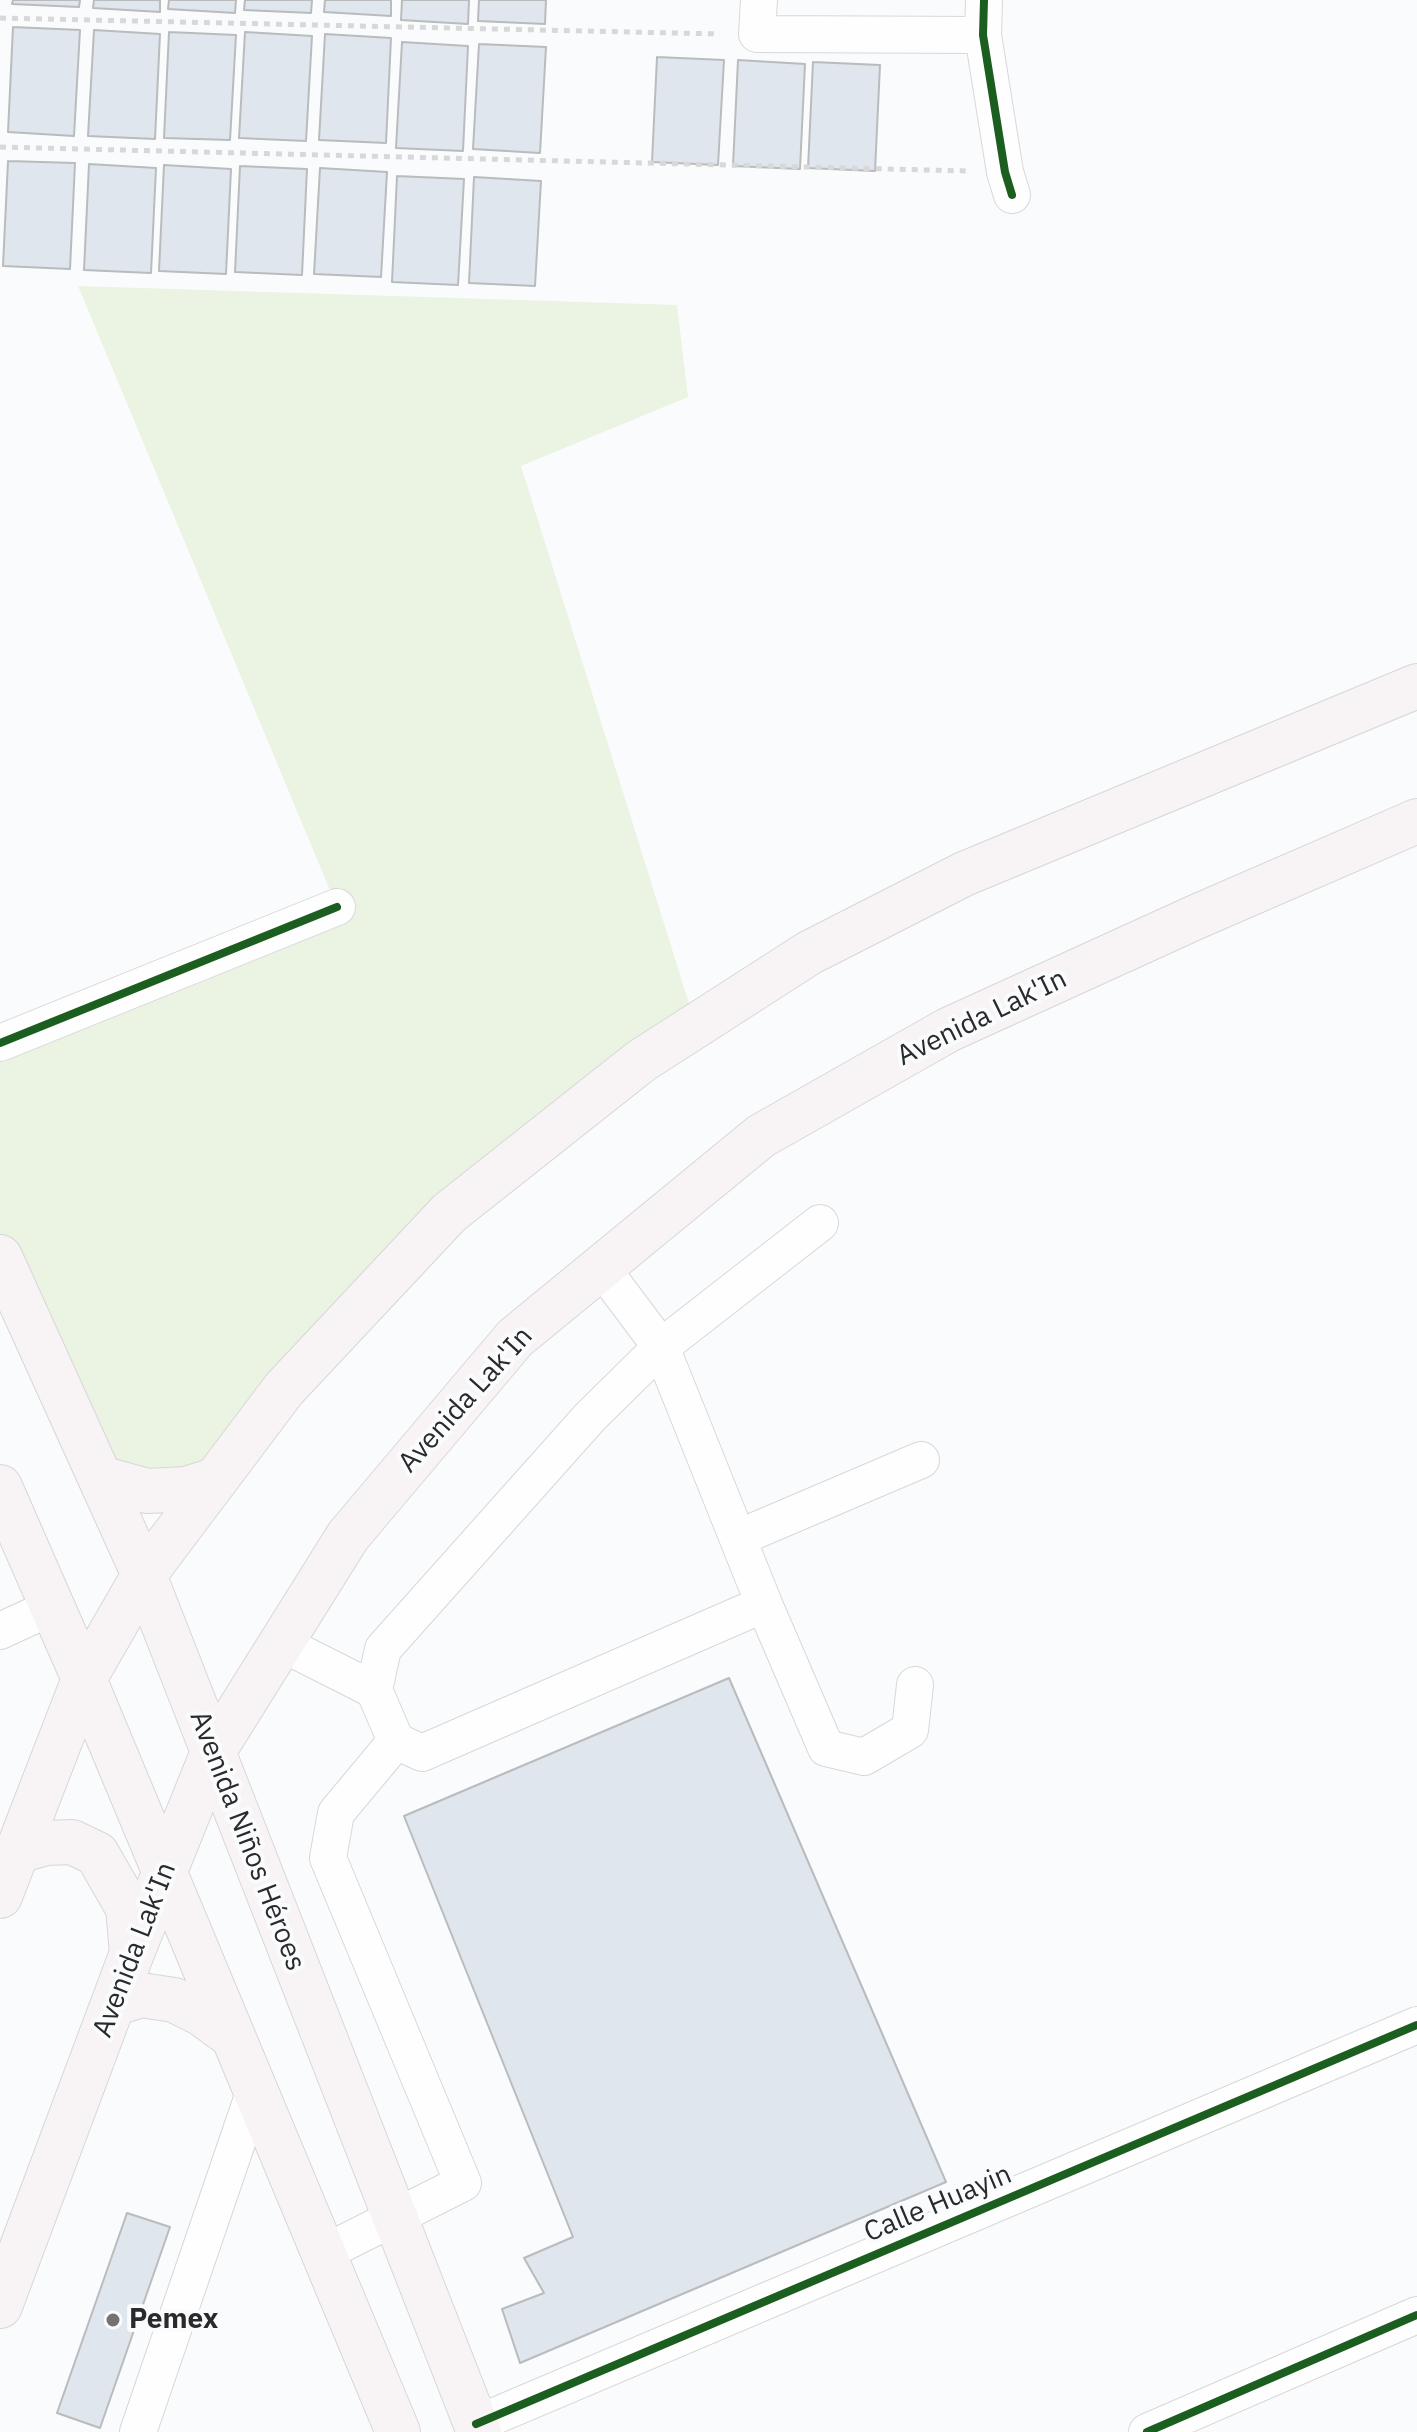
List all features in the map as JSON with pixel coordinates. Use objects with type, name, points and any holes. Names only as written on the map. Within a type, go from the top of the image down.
[{"type":"main road","points":[[0,1896],[84,1679],[144,1575],[284,1389],[449,1213],[641,1061],[809,953],[964,874],[1417,686]]},
{"type":"main road","name":"Avenida Lak'In","points":[[0,2306],[132,1953],[213,1752],[348,1536],[515,1338],[761,1136],[948,1030],[1417,821]]},
{"type":"main road","name":"Avenida Niños Héroes","points":[[0,1257],[144,1575],[478,2428]]},
{"type":"main road","points":[[100,1478],[147,1491],[186,1489],[215,1480]]},
{"type":"main road","points":[[5,1511],[84,1679],[398,2432]]},
{"type":"main road","points":[[17,1851],[46,1843],[72,1842],[97,1854],[128,1908],[132,1953]]},
{"type":"main road","points":[[113,2004],[141,1995],[174,2000],[202,2014],[232,2036]]},
{"type":"street","points":[[758,17],[983,18],[1009,184]]},
{"type":"street","points":[[0,1043],[337,907]]},
{"type":"street","points":[[764,1604],[422,1753],[396,1741],[374,1690],[383,1649],[590,1417],[661,1347],[820,1223]]},
{"type":"street","points":[[601,1267],[661,1347],[764,1604],[826,1748],[864,1757],[910,1730],[915,1685]]},
{"type":"street","points":[[738,1538],[921,1460]]},
{"type":"street","points":[[0,1631],[52,1607]]},
{"type":"street","points":[[281,1643],[374,1690]]},
{"type":"street","points":[[324,2253],[463,2183],[328,1858],[336,1813],[396,1741]]},
{"type":"street","name":"Calle Huayin","points":[[478,2428],[1417,2025]]},
{"type":"street","points":[[138,2432],[255,2090]]},
{"type":"street","points":[[1147,2432],[1417,2315]]},
{"type":"path","points":[[0,18],[758,17]]},
{"type":"path","points":[[0,147],[1009,184]]},
{"type":"green space","points":[[78,286],[677,305],[688,397],[521,466],[696,1026],[522,1155],[215,1480],[128,1487],[0,1257],[0,1043],[337,907]]},
{"type":"building","points":[[13,0],[80,0],[79,7],[12,4]]},
{"type":"building","points":[[94,0],[160,0],[160,12],[93,8]]},
{"type":"building","points":[[169,0],[236,0],[235,13],[168,9]]},
{"type":"building","points":[[245,0],[312,0],[311,13],[244,10]]},
{"type":"building","points":[[325,0],[391,0],[391,16],[324,12]]},
{"type":"building","points":[[402,0],[469,0],[468,24],[401,20]]},
{"type":"building","points":[[479,0],[546,0],[545,24],[478,21]]},
{"type":"building","points":[[13,27],[80,30],[74,136],[8,132]]},
{"type":"building","points":[[94,30],[160,34],[155,139],[88,136]]},
{"type":"building","points":[[169,32],[236,35],[230,140],[164,138]]},
{"type":"building","points":[[245,32],[312,36],[306,141],[239,138]]},
{"type":"building","points":[[325,34],[391,38],[386,143],[319,140]]},
{"type":"building","points":[[402,42],[468,46],[463,151],[396,148]]},
{"type":"building","points":[[479,44],[546,47],[540,153],[473,149]]},
{"type":"building","points":[[657,57],[724,60],[718,165],[652,162]]},
{"type":"building","points":[[738,60],[805,64],[800,169],[733,166]]},
{"type":"building","points":[[813,62],[880,65],[875,171],[808,168]]},
{"type":"building","points":[[8,161],[75,163],[70,269],[3,266]]},
{"type":"building","points":[[89,164],[156,168],[151,273],[84,270]]},
{"type":"building","points":[[164,165],[231,169],[226,274],[159,271]]},
{"type":"building","points":[[240,166],[307,169],[302,275],[235,272]]},
{"type":"building","points":[[320,168],[387,172],[381,277],[314,274]]},
{"type":"building","points":[[397,176],[464,179],[458,285],[392,282]]},
{"type":"building","points":[[474,177],[541,181],[535,286],[469,283]]},
{"type":"building","points":[[729,1678],[946,2182],[520,2363],[502,2309],[544,2293],[524,2258],[573,2237],[404,1816]]},
{"type":"building","name":"Pemex","points":[[127,2213],[170,2227],[100,2428],[57,2413]]},
{"type":"cycle path","points":[[984,0],[983,35],[1005,172],[1012,195]]},
{"type":"cycle path","points":[[0,1043],[337,907]]},
{"type":"cycle path","points":[[476,2424],[1417,2025]]},
{"type":"cycle path","points":[[1147,2432],[1417,2315]]},
{"type":"place","name":"Pemex","points":[[113,2320]]}]
